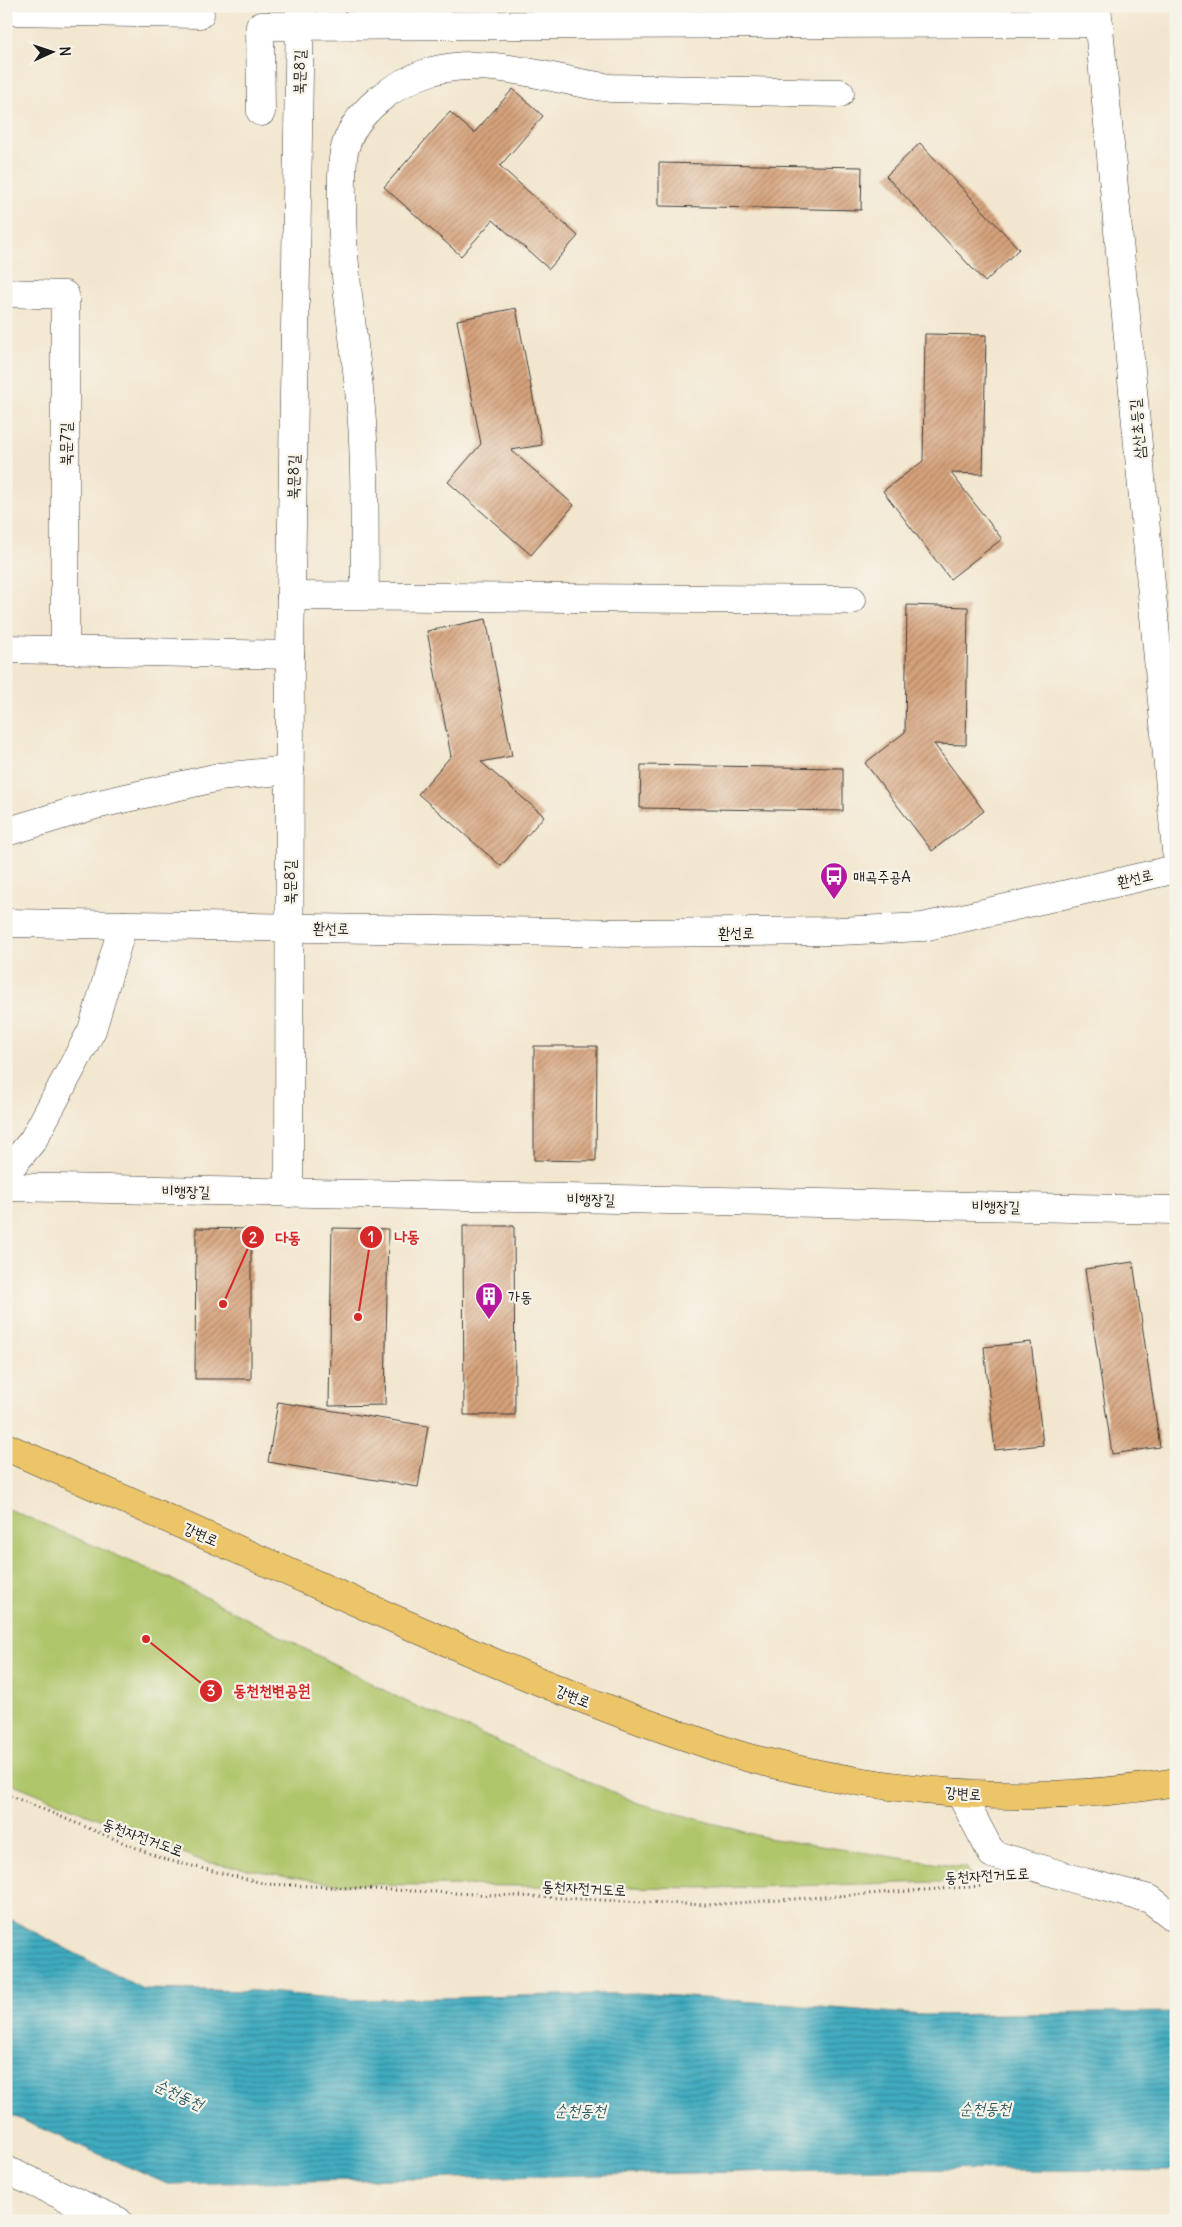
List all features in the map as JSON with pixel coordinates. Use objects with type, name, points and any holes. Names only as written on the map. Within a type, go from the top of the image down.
[{"type":"main road","name":"강변로","points":[[6,1447],[508,1669],[611,1712],[755,1760],[867,1783],[961,1795],[1058,1796],[1135,1789],[1176,1782]]},
{"type":"street","points":[[6,11],[200,14]]},
{"type":"street","name":"북문8길","points":[[289,927],[290,655],[299,17],[1098,15]]},
{"type":"street","name":"삼산초등길","points":[[1098,15],[1176,851]]},
{"type":"street","points":[[261,112],[260,26],[299,17]]},
{"type":"street","points":[[364,596],[362,424],[342,222],[344,151],[362,116],[379,99],[406,82],[432,71],[482,66],[504,68],[576,83],[611,88],[840,93]]},
{"type":"street","name":"북문7길","points":[[6,293],[65,296],[65,650]]},
{"type":"street","points":[[291,596],[852,600]]},
{"type":"street","points":[[6,649],[290,655]]},
{"type":"street","points":[[6,832],[95,805],[219,777],[290,770]]},
{"type":"street","name":"환선로","points":[[6,923],[638,933],[839,931],[923,927],[1176,869]]},
{"type":"street","points":[[6,1173],[33,1140],[92,1030],[123,925]]},
{"type":"street","points":[[289,927],[289,1193]]},
{"type":"street","name":"비행장길","points":[[6,1187],[1176,1210]]},
{"type":"street","points":[[961,1795],[992,1854],[1084,1882],[1150,1899],[1176,1919]]},
{"type":"street","points":[[6,2170],[118,2221]]},
{"type":"path","name":"동천자전거도로","points":[[6,1794],[163,1859],[267,1884],[706,1905],[992,1885]]},
{"type":"green space","points":[[6,1508],[167,1577],[405,1701],[638,1803],[767,1838],[967,1868],[975,1881],[715,1888],[335,1884],[205,1862],[6,1781]]},
{"type":"water","name":"순천동천","points":[[6,1917],[143,1989],[256,1991],[356,2000],[637,1993],[923,2015],[1176,2012],[1176,2171],[881,2169],[167,2184],[6,2113]]},
{"type":"building","points":[[513,89],[543,116],[500,166],[578,236],[549,269],[493,220],[461,256],[384,187],[450,112],[474,133]]},
{"type":"building","points":[[920,143],[1019,249],[985,282],[886,176]]},
{"type":"building","points":[[659,163],[862,167],[861,210],[659,206]]},
{"type":"building","points":[[516,308],[542,445],[511,450],[574,505],[531,555],[448,482],[481,444],[457,320]]},
{"type":"building","points":[[925,334],[986,335],[983,474],[951,473],[1002,539],[950,579],[883,491],[923,461]]},
{"type":"building","points":[[907,605],[968,607],[966,745],[934,744],[984,811],[932,851],[865,763],[905,732]]},
{"type":"building","points":[[486,619],[512,756],[481,762],[544,816],[501,866],[418,794],[451,756],[427,631]]},
{"type":"building","points":[[641,765],[843,768],[843,811],[640,808]]},
{"type":"building","points":[[534,1046],[597,1046],[596,1161],[534,1160]]},
{"type":"building","name":"가동","points":[[463,1226],[514,1226],[515,1415],[464,1415]]},
{"type":"building","points":[[196,1228],[251,1229],[251,1379],[195,1379]]},
{"type":"building","points":[[332,1228],[388,1229],[385,1405],[329,1406]]},
{"type":"building","points":[[1133,1262],[1160,1447],[1112,1454],[1085,1269]]},
{"type":"building","points":[[1031,1342],[1043,1445],[995,1450],[984,1347]]},
{"type":"building","points":[[278,1402],[428,1426],[418,1487],[268,1462]]},
{"type":"place","name":"매곡주공A","points":[[834,900]]},
{"type":"place","name":"다동","points":[[223,1304]]},
{"type":"place","name":"나동","points":[[358,1317]]},
{"type":"place","name":"가동","points":[[489,1320]]},
{"type":"place","name":"동천천변공원","points":[[146,1639]]}]
